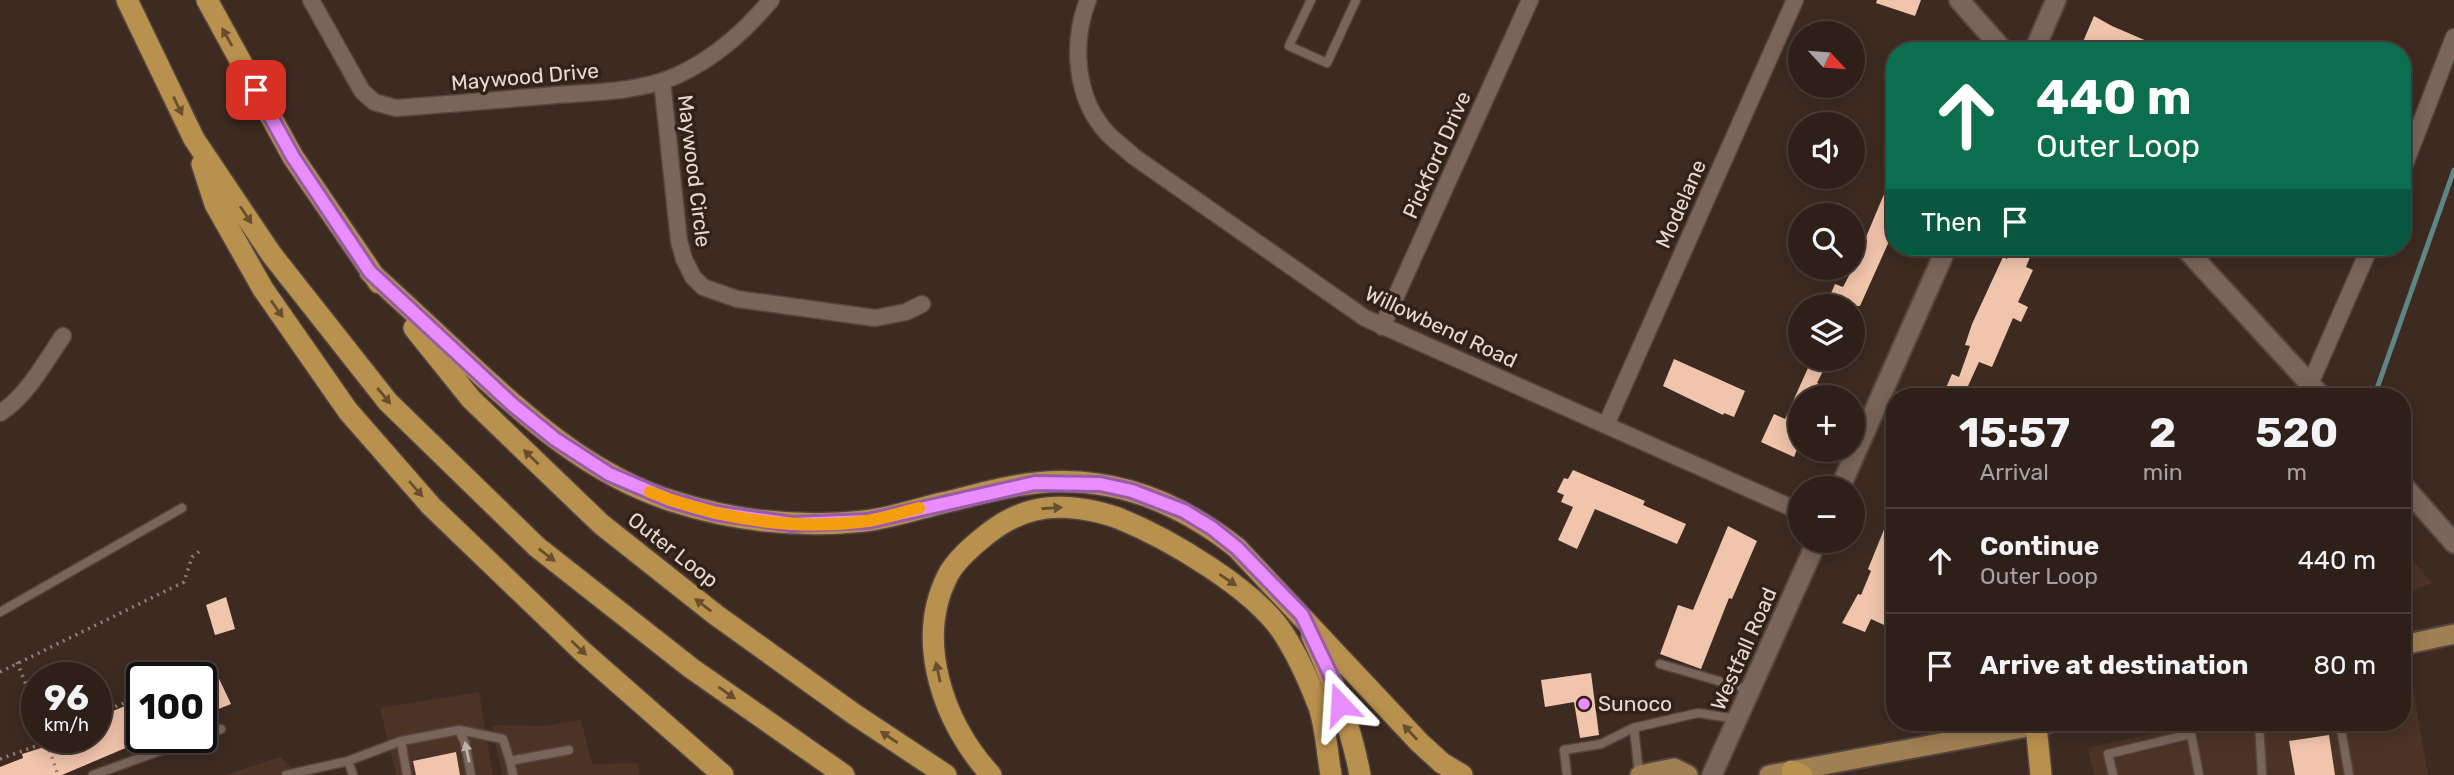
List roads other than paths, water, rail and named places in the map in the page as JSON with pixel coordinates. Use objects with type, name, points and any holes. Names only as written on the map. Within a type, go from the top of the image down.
[{"type":"highway","points":[[127,0],[194,139],[215,204],[263,289],[348,411],[431,506],[583,652],[718,772]]},
{"type":"highway","name":"Outer Loop","points":[[207,0],[293,157],[370,272],[471,399],[601,524],[727,623],[854,714],[946,775]]},
{"type":"highway","points":[[194,139],[272,255],[380,391],[462,476],[537,547],[691,668],[844,775]]},
{"type":"highway","points":[[370,272],[513,405],[555,439],[625,482],[670,500],[716,513],[755,520],[792,524],[831,523],[868,521],[1035,483],[1100,484],[1160,500],[1184,511],[1237,548],[1419,742],[1442,764],[1462,775]]},
{"type":"highway","points":[[990,775],[958,727],[942,693],[934,657],[933,632],[938,600],[949,573],[970,548],[994,528],[1037,509],[1067,507],[1117,518],[1150,533],[1225,578],[1249,595],[1270,616],[1285,636],[1319,708],[1331,775]]},
{"type":"highway","points":[[1302,615],[1333,680],[1360,775]]},
{"type":"highway","points":[[2041,775],[2043,731]]},
{"type":"main road","points":[[2411,642],[2454,634]]},
{"type":"main road","points":[[1769,775],[1797,773],[2009,731]]},
{"type":"main road","points":[[1640,775],[1674,768],[1688,775]]},
{"type":"street","name":"Maywood Drive","points":[[311,0],[362,91],[382,106],[396,108],[621,90],[662,81],[694,67],[721,50],[771,0]]},
{"type":"street","name":"Willowbend Road","points":[[1088,0],[1079,36],[1082,88],[1089,106],[1108,133],[1133,156],[1335,299],[1382,327],[1788,506]]},
{"type":"street","name":"Pickford Drive","points":[[1382,327],[1530,0]]},
{"type":"street","name":"Modelane","points":[[1606,425],[1795,0]]},
{"type":"street","points":[[1959,0],[1996,42]]},
{"type":"street","points":[[2038,42],[2056,0]]},
{"type":"street","points":[[2411,148],[2454,37]]},
{"type":"street","name":"Maywood Circle","points":[[662,81],[679,241],[684,260],[693,276],[704,287],[737,299],[862,318],[886,317],[922,304]]},
{"type":"street","points":[[1845,476],[1943,256]]},
{"type":"street","points":[[2192,256],[2313,388]]},
{"type":"street","points":[[2317,388],[2367,256]]},
{"type":"street","points":[[0,413],[10,407],[28,386],[64,336]]},
{"type":"street","points":[[2411,494],[2454,543]]},
{"type":"street","name":"Westfall Road","points":[[1712,775],[1812,553]]},
{"type":"lane","points":[[1311,0],[1289,46],[1327,63],[1356,0]]},
{"type":"lane","points":[[0,612],[182,508]]},
{"type":"lane","points":[[1660,664],[1750,690]]},
{"type":"lane","points":[[1567,775],[1564,750],[1601,744],[1634,728],[1698,713],[1737,719]]},
{"type":"lane","points":[[1634,728],[1640,775]]},
{"type":"lane","points":[[217,730],[221,729]]},
{"type":"lane","points":[[459,730],[466,743],[471,775]]},
{"type":"lane","points":[[286,775],[305,773],[348,761],[401,741],[459,730],[503,739],[513,775]]},
{"type":"lane","points":[[2190,731],[2199,775]]},
{"type":"lane","points":[[2259,731],[2262,775]]},
{"type":"lane","points":[[2341,731],[2349,775]]},
{"type":"lane","points":[[2113,775],[2108,754],[2191,734]]},
{"type":"lane","points":[[401,741],[407,775]]},
{"type":"lane","points":[[510,761],[569,750]]},
{"type":"lane","points":[[93,775],[153,753]]},
{"type":"lane","points":[[348,761],[353,775]]},
{"type":"waterway","points":[[2377,388],[2454,170]]},
{"type":"place","name":"Sunoco","points":[[1584,704]]}]
